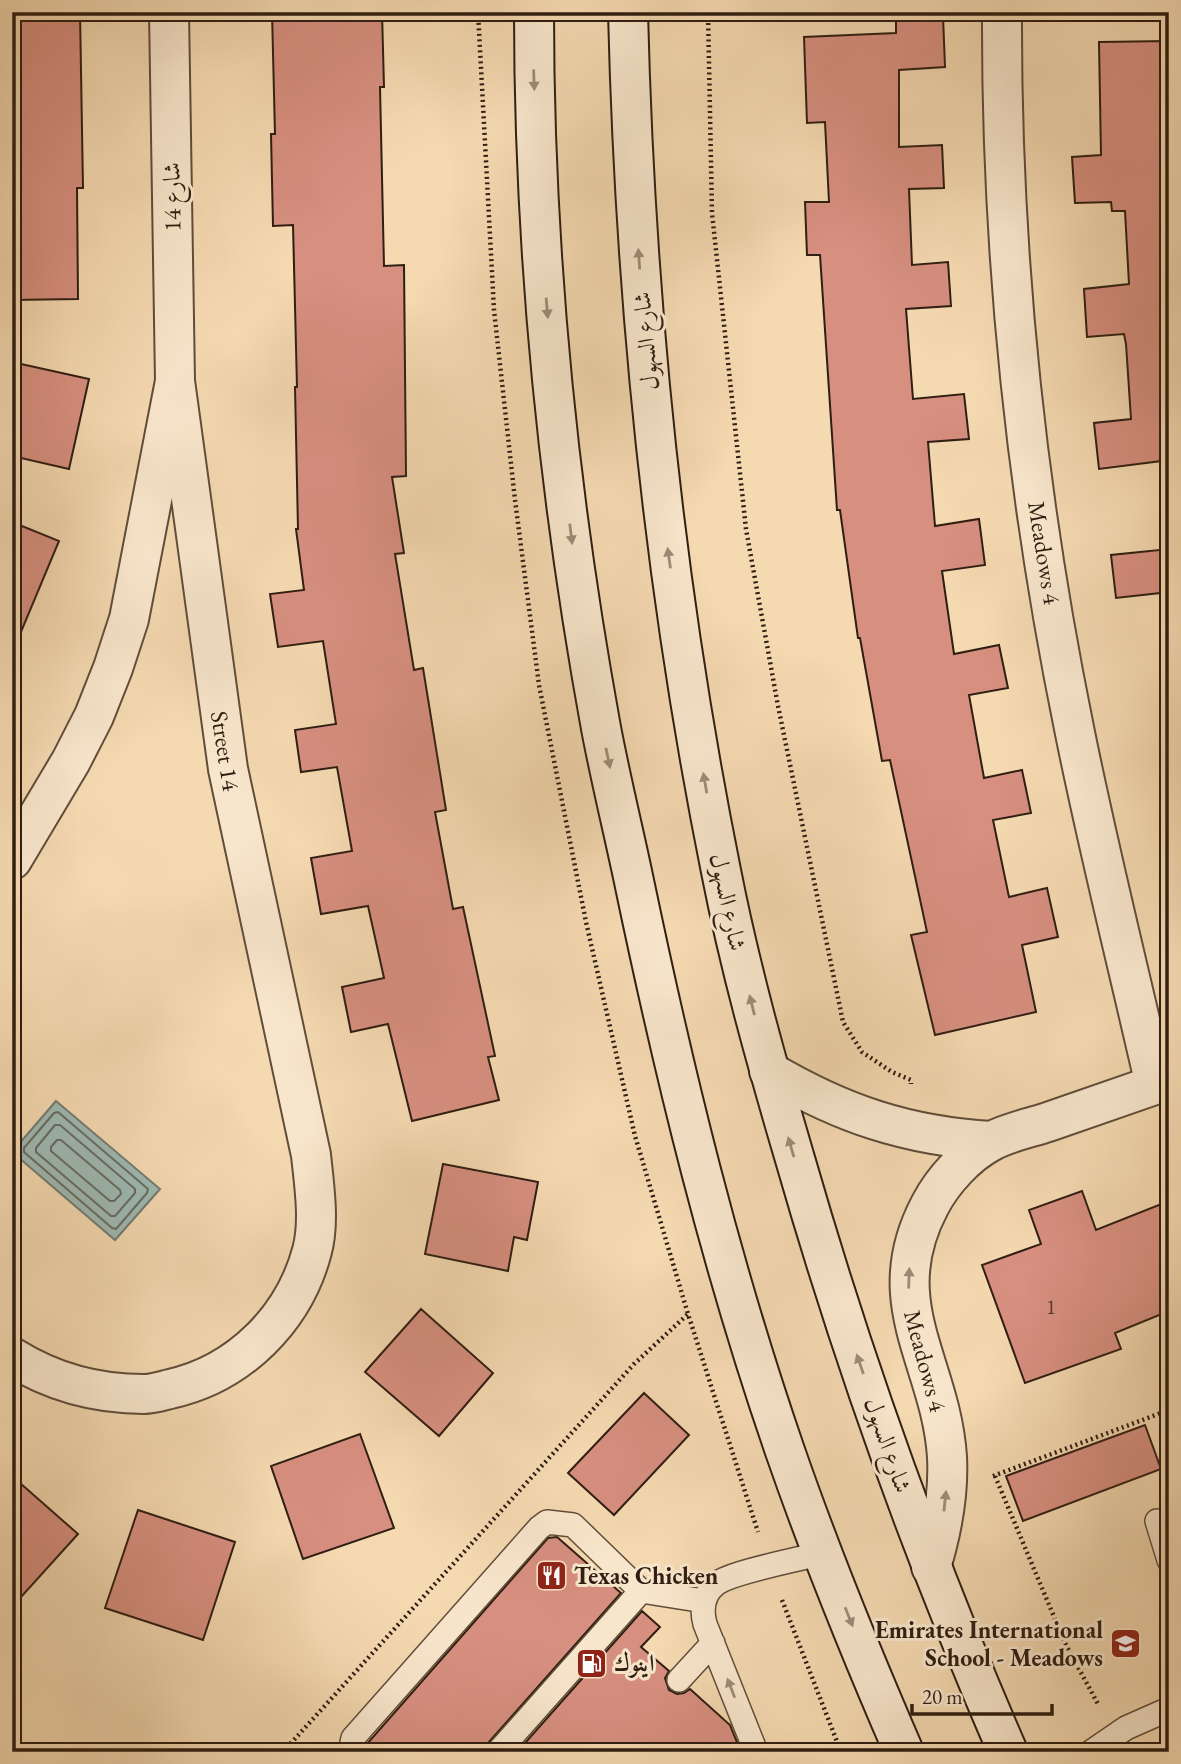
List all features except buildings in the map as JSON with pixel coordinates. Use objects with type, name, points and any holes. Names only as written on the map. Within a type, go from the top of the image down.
[{"type":"street","name":"شارع 14","points":[[169,12],[175,381]]},
{"type":"street","points":[[534,12],[541,233],[554,399],[575,564],[602,729],[657,994],[708,1198],[785,1451],[823,1553],[904,1752]]},
{"type":"street","name":"شارع السهول","points":[[628,12],[631,143],[643,327],[662,510],[688,692],[721,873],[769,1071],[820,1247],[931,1567],[1009,1752]]},
{"type":"street","name":"Meadows 4","points":[[931,1567],[942,1531],[947,1493],[947,1456],[941,1419],[914,1330],[908,1294],[910,1257],[920,1223],[937,1191],[962,1163],[992,1141],[1162,1083],[1074,728],[1032,480],[1008,228],[1002,102],[1002,12]]},
{"type":"street","points":[[12,860],[71,761],[94,716],[113,668],[129,619],[175,381]]},
{"type":"street","name":"Street 14","points":[[12,1357],[29,1368],[78,1388],[146,1394],[192,1384],[235,1362],[270,1331],[296,1293],[313,1249],[316,1202],[311,1155],[228,769],[175,381]]},
{"type":"street","name":"Meadows 4","points":[[769,1071],[838,1108],[905,1130],[952,1139],[992,1141]]},
{"type":"lane","points":[[1157,1521],[1169,1560]]},
{"type":"lane","points":[[350,1752],[353,1738],[547,1522],[573,1525],[641,1591],[704,1601]]},
{"type":"lane","points":[[755,1751],[702,1612],[704,1601],[718,1582],[823,1553]]},
{"type":"lane","points":[[498,1752],[641,1591]]},
{"type":"lane","points":[[679,1680],[713,1643]]},
{"type":"lane","points":[[1091,1752],[1126,1728],[1169,1709]]},
{"type":"path","points":[[708,12],[712,212],[746,529],[778,706],[844,1022],[862,1052],[892,1072],[911,1080],[905,1130]]},
{"type":"path","points":[[947,1493],[1169,1410]]},
{"type":"path","points":[[995,1476],[1065,1643],[1115,1736]]},
{"type":"path","points":[[769,1566],[841,1752]]},
{"type":"water","points":[[56,1101],[160,1189],[115,1240],[12,1152]]},
{"type":"place","name":"Texas Chicken","points":[[551,1576]]},
{"type":"place","name":"Emirates International School - Meadows","points":[[1126,1644]]},
{"type":"place","name":"اينوك","points":[[591,1663]]}]
